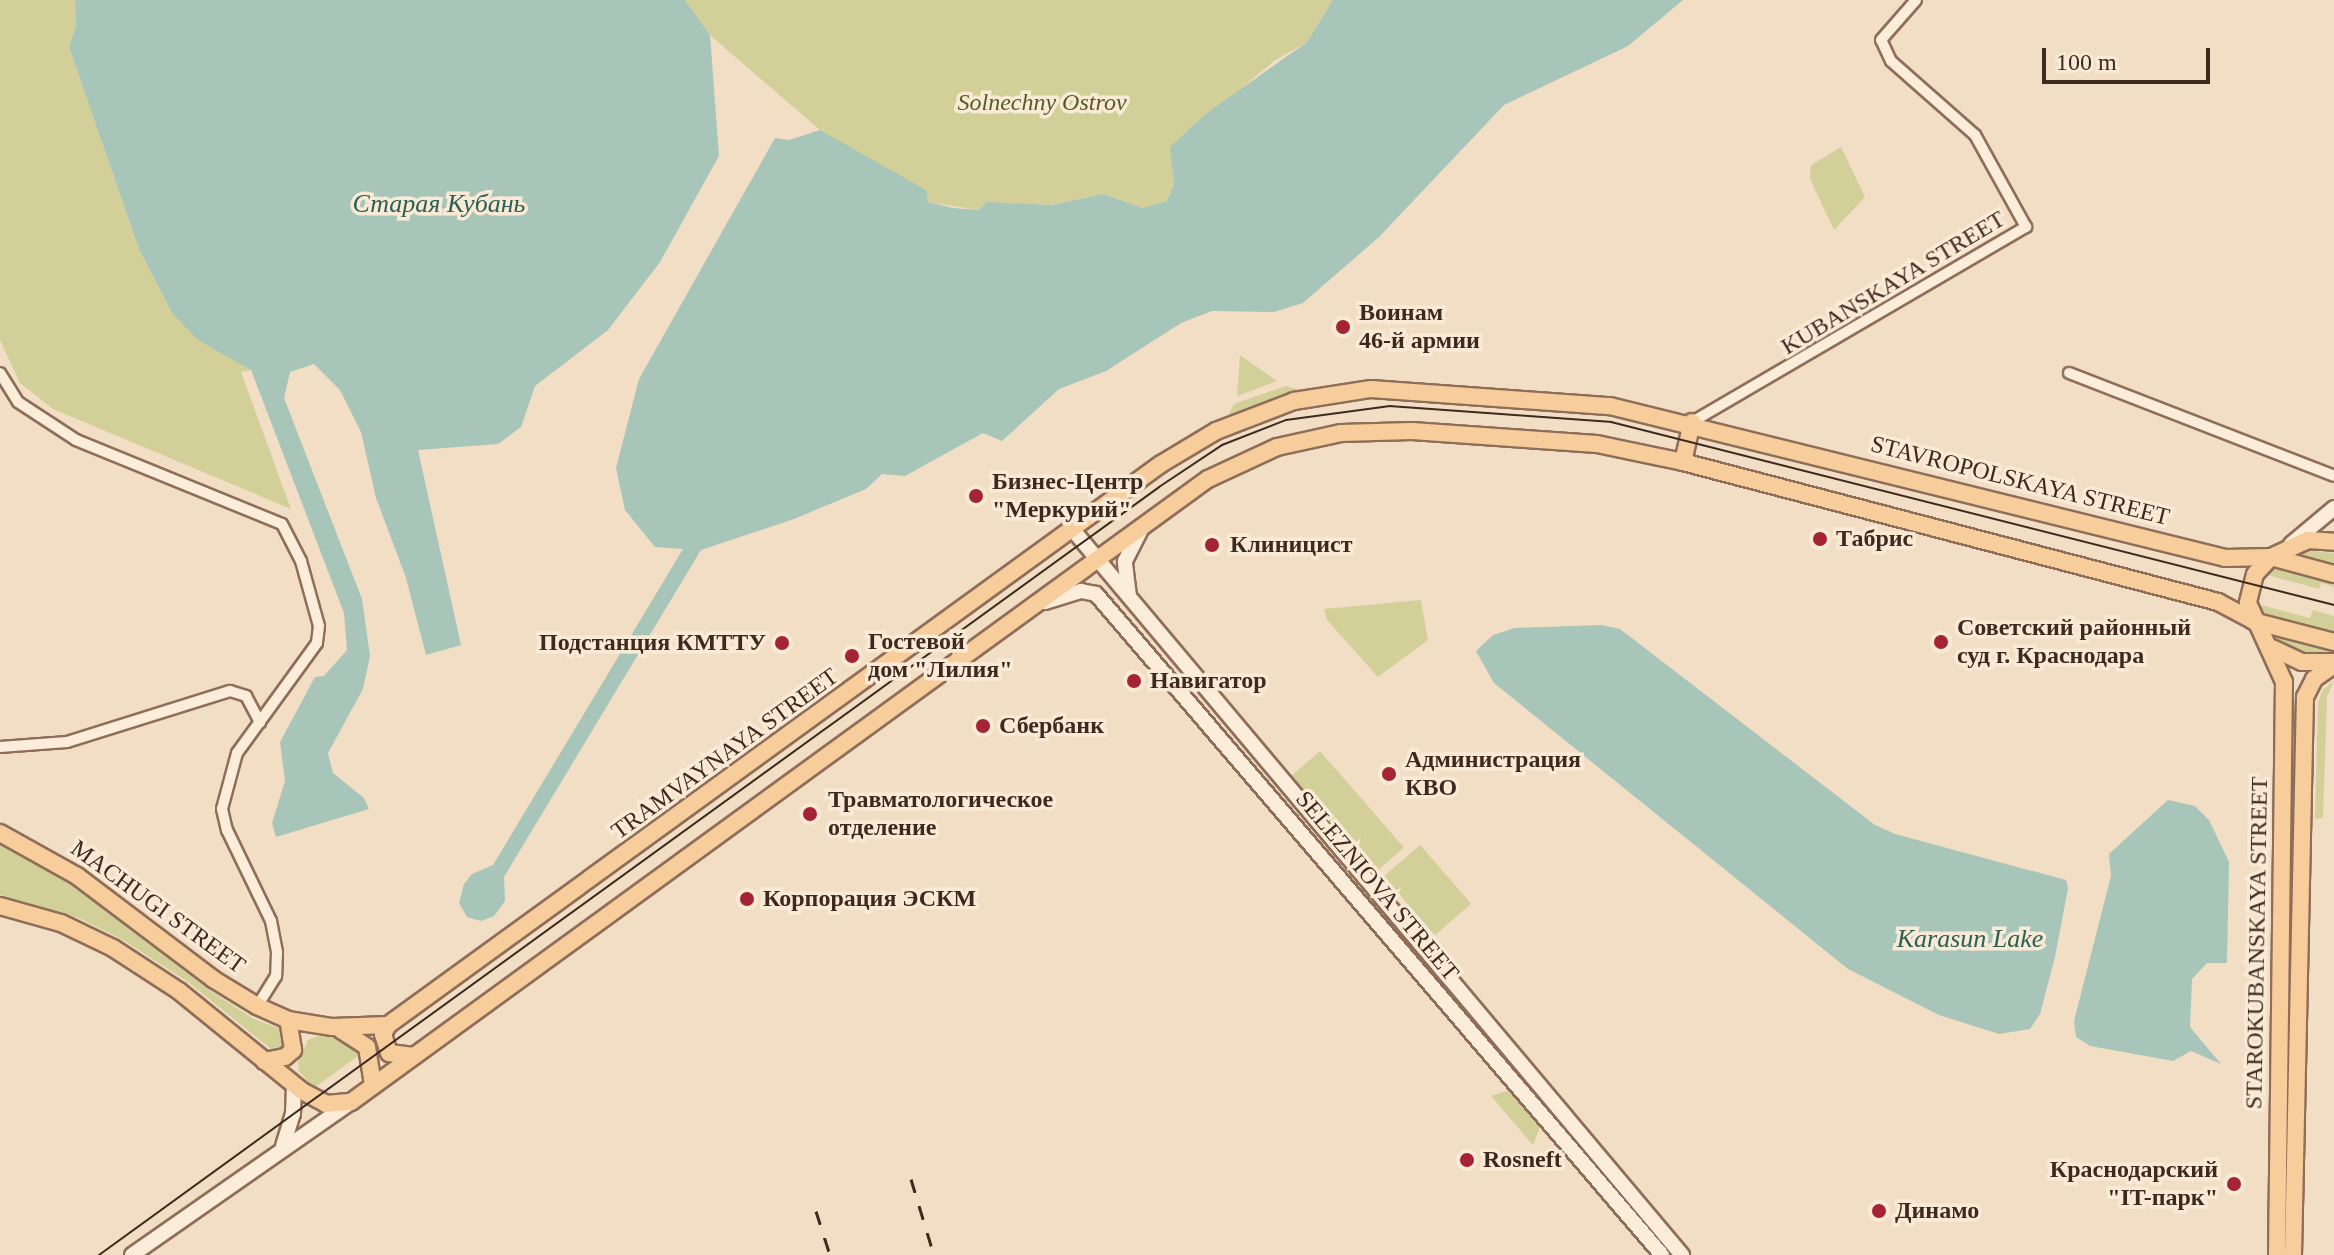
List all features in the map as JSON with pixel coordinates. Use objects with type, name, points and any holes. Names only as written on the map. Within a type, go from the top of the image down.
[{"type":"main road","name":"STAVROPOLSKAYA STREET","points":[[1258,412],[1371,389],[1579,402],[1692,422],[2225,558],[2271,557]]},
{"type":"main road","name":"TRAMVAYNAYA STREET","points":[[388,1025],[1187,447],[1258,412]]},
{"type":"main road","points":[[1683,462],[1692,422]]},
{"type":"main road","points":[[132,1255],[283,1146],[351,1102],[1208,479],[1277,447],[1341,433],[1412,431],[1597,444],[1683,462],[2218,602],[2253,621],[2334,642]]},
{"type":"main road","points":[[2253,621],[2250,588],[2271,557],[2334,508]]},
{"type":"main road","points":[[1130,600],[1123,570],[1142,527]]},
{"type":"main road","name":"SELEZNIOVA STREET","points":[[1073,530],[1682,1255]]},
{"type":"main road","points":[[2290,544],[2334,542]]},
{"type":"main road","points":[[2271,557],[2334,574]]},
{"type":"main road","name":"SELEZNIOVA STREET","points":[[1037,605],[1070,593],[1096,594],[1662,1255]]},
{"type":"main road","name":"STAROKUBANSKAYA STREET","points":[[2253,621],[2284,682],[2277,1255]]},
{"type":"main road","points":[[2262,638],[2294,660],[2334,664]]},
{"type":"main road","name":"STAROKUBANSKAYA STREET","points":[[2293,1255],[2305,697],[2314,679],[2334,664]]},
{"type":"main road","name":"MACHUGI STREET","points":[[0,833],[77,876],[213,979],[257,1006],[288,1020],[332,1027],[388,1025]]},
{"type":"main road","points":[[0,906],[61,923],[113,948],[179,991],[294,1086],[326,1104],[351,1102]]},
{"type":"main road","points":[[264,1061],[285,1057],[293,1050],[288,1020]]},
{"type":"main road","points":[[388,1025],[383,1034],[389,1053],[414,1056]]},
{"type":"main road","points":[[332,1027],[367,1047],[373,1086]]},
{"type":"main road","points":[[283,1146],[292,1121],[294,1086]]},
{"type":"street","name":"KUBANSKAYA STREET","points":[[1692,422],[1714,414],[2026,227],[1975,135],[1891,61],[1881,40],[1916,0]]},
{"type":"street","points":[[0,373],[18,402],[76,440],[282,524],[301,561],[319,626],[317,643],[237,753],[222,809],[227,830],[271,921],[277,952],[276,976],[257,1006]]},
{"type":"street","points":[[2069,373],[2334,476]]},
{"type":"street","points":[[0,747],[67,742],[230,691],[246,696],[260,722]]},
{"type":"green space","points":[[0,0],[75,0],[76,25],[69,47],[139,249],[172,313],[251,370],[241,372],[291,509],[53,409],[20,383],[0,340]]},
{"type":"green space","name":"Solnechny Ostrov","points":[[685,0],[1333,0],[1307,42],[1274,61],[1171,147],[1174,184],[1167,201],[1142,208],[1104,194],[1050,205],[987,202],[979,210],[927,202],[820,130],[710,35]]},
{"type":"green space","points":[[1841,147],[1865,197],[1834,230],[1810,179],[1811,165]]},
{"type":"green space","points":[[1240,355],[1277,381],[1237,396]]},
{"type":"green space","points":[[1286,386],[1304,391],[1228,416],[1234,404]]},
{"type":"green space","points":[[2303,550],[2334,553],[2334,571],[2283,558]]},
{"type":"green space","points":[[2275,565],[2334,577],[2334,587],[2321,583],[2319,589],[2267,575]]},
{"type":"green space","points":[[1421,600],[1428,640],[1378,677],[1327,620],[1324,609]]},
{"type":"green space","points":[[2261,605],[2310,618],[2313,610],[2334,616],[2334,639],[2264,621]]},
{"type":"green space","points":[[2267,628],[2334,645],[2334,653],[2301,654],[2284,647]]},
{"type":"green space","points":[[2334,680],[2327,697],[2323,818],[2315,819],[2318,704],[2322,691]]},
{"type":"green space","points":[[1320,751],[1404,848],[1375,873],[1291,776]]},
{"type":"green space","points":[[0,843],[70,884],[212,992],[254,1019],[289,1032],[277,1054],[188,982],[123,940],[81,919],[0,895]]},
{"type":"green space","points":[[1420,845],[1471,904],[1435,935],[1384,876]]},
{"type":"green space","points":[[318,1036],[337,1036],[362,1053],[314,1088],[299,1071],[298,1062],[308,1040]]},
{"type":"green space","points":[[1509,1090],[1540,1127],[1533,1145],[1491,1096]]},
{"type":"water","name":"Старая Кубань","points":[[75,0],[685,0],[710,35],[719,156],[660,262],[608,330],[535,386],[521,427],[498,444],[418,450],[461,645],[426,655],[406,578],[376,498],[361,432],[340,390],[314,364],[290,372],[284,398],[362,599],[370,656],[363,689],[328,753],[333,773],[364,798],[369,809],[276,837],[272,823],[285,781],[280,742],[315,677],[324,676],[347,650],[344,613],[251,370],[198,340],[172,313],[139,249],[69,47],[76,25]]},
{"type":"water","points":[[1333,0],[1683,0],[1628,46],[1504,105],[1379,237],[1303,303],[1274,312],[1212,311],[1181,323],[1106,371],[1059,389],[1002,441],[983,433],[905,476],[882,474],[866,489],[794,519],[701,550],[504,877],[505,901],[494,916],[481,921],[467,917],[459,903],[464,884],[472,874],[493,865],[683,549],[655,547],[625,510],[616,468],[639,379],[775,138],[789,140],[820,130],[926,190],[928,202],[953,208],[979,210],[987,202],[1051,205],[1104,194],[1142,208],[1167,201],[1174,184],[1170,147],[1207,113],[1307,42]]},
{"type":"water","name":"Karasun Lake","points":[[1601,625],[1620,629],[1875,825],[1895,834],[2066,880],[2068,888],[2055,957],[2040,1014],[2030,1029],[1999,1034],[1939,1015],[1848,969],[1494,683],[1476,651],[1493,635],[1515,628]]},
{"type":"water","name":"Karasun Lake","points":[[2168,800],[2195,806],[2209,820],[2229,862],[2227,963],[2207,963],[2192,979],[2190,1027],[2221,1064],[2191,1051],[2173,1061],[2090,1046],[2076,1037],[2074,1021],[2111,876],[2109,854]]},
{"type":"tram line","points":[[99,1255],[1159,487],[1222,445],[1286,420],[1390,406],[1611,422],[2334,605]]},
{"type":"railway","points":[[911,1179],[934,1255]]},
{"type":"railway","points":[[816,1211],[830,1255]]},
{"type":"place","name":"Воинам 46-й армии","points":[[1343,327]]},
{"type":"place","name":"Бизнес-Центр \"Меркурий\"","points":[[976,496]]},
{"type":"place","name":"Табрис","points":[[1820,539]]},
{"type":"place","name":"Клиницист","points":[[1212,545]]},
{"type":"place","name":"Советский районный суд г. Краснодара","points":[[1941,642]]},
{"type":"place","name":"Подстанция КМТТУ","points":[[782,643]]},
{"type":"place","name":"Гостевой дом \"Лилия\"","points":[[852,656]]},
{"type":"place","name":"Навигатор","points":[[1134,681]]},
{"type":"place","name":"Сбербанк","points":[[983,726]]},
{"type":"place","name":"Администрация КВО","points":[[1389,774]]},
{"type":"place","name":"Травматологическое отделение","points":[[810,814]]},
{"type":"place","name":"Корпорация ЭСКМ","points":[[747,899]]},
{"type":"place","name":"Rosneft","points":[[1467,1160]]},
{"type":"place","name":"Краснодарский \"IT-парк\"","points":[[2234,1184]]},
{"type":"place","name":"Динамо","points":[[1879,1211]]}]
